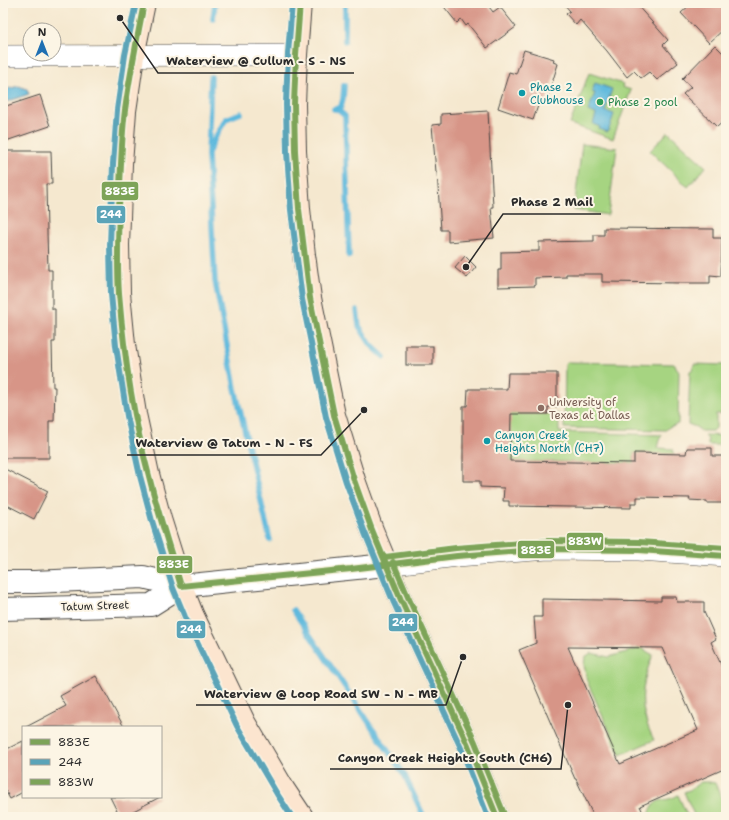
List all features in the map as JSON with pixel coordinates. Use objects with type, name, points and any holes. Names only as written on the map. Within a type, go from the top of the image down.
[{"type":"main road","points":[[144,3],[133,56],[126,111],[121,164],[118,245],[119,294],[123,338],[135,414],[148,474],[160,519],[181,586],[192,614],[244,722],[284,790],[302,817]]},
{"type":"main road","points":[[300,3],[294,104],[295,150],[304,255],[310,298],[334,415],[354,480],[386,565],[468,746],[497,817]]},
{"type":"street","points":[[3,56],[296,55]]},
{"type":"street","points":[[386,565],[457,556],[548,549],[639,550],[726,556]]},
{"type":"street","name":"Tatum Street","points":[[3,582],[143,578],[181,586],[386,565]]},
{"type":"street","name":"Tatum Street","points":[[3,609],[151,605],[181,586]]},
{"type":"green space","points":[[589,73],[623,84],[622,87],[631,90],[613,139],[570,124]]},
{"type":"green space","points":[[668,132],[706,167],[688,187],[650,151]]},
{"type":"green space","points":[[582,144],[617,148],[608,215],[574,210]]},
{"type":"green space","points":[[567,362],[675,364],[679,371],[678,424],[669,427],[666,430],[564,428],[565,365]]},
{"type":"green space","points":[[694,364],[726,365],[726,414],[716,414],[716,428],[713,431],[701,431],[688,424],[690,371],[693,369]]},
{"type":"green space","points":[[507,414],[559,414],[559,432],[662,435],[657,448],[673,449],[674,454],[634,453],[634,463],[510,461],[511,434]]},
{"type":"green space","points":[[705,435],[726,436],[726,456],[723,456],[723,445],[708,445],[708,440]]},
{"type":"green space","points":[[641,648],[653,655],[643,687],[643,708],[645,718],[654,740],[620,755],[587,681],[584,665],[585,657],[591,653],[609,657]]},
{"type":"green space","points":[[701,782],[715,783],[726,808],[726,817],[695,817],[684,792],[692,789]]},
{"type":"green space","points":[[678,795],[688,817],[649,817],[653,805],[657,802],[673,798]]},
{"type":"water","name":"Phase 2 pool","points":[[595,83],[612,89],[605,111],[614,114],[608,132],[599,129],[600,127],[593,124],[596,114],[588,111],[595,93],[592,92]]},
{"type":"water","points":[[19,86],[27,89],[29,94],[3,103],[3,90]]},
{"type":"building","points":[[441,3],[486,3],[493,12],[500,7],[516,27],[487,48],[468,24],[466,26],[461,19],[457,23]]},
{"type":"building","points":[[563,3],[635,3],[668,40],[663,45],[678,63],[657,80],[649,72],[641,78],[634,71],[627,77],[580,20],[576,25],[566,14],[570,11]]},
{"type":"building","points":[[692,3],[726,3],[726,27],[709,43],[681,13]]},
{"type":"building","points":[[715,45],[726,56],[726,119],[717,127],[683,94],[691,87],[682,79]]},
{"type":"building","name":"Phase 2 Clubhouse","points":[[524,50],[554,59],[553,62],[558,64],[546,102],[540,100],[533,120],[498,108],[509,72],[516,74]]},
{"type":"building","points":[[40,95],[50,126],[3,142],[3,107]]},
{"type":"building","points":[[488,111],[493,207],[491,207],[494,238],[448,242],[448,230],[441,230],[432,125],[441,124],[441,114]]},
{"type":"building","points":[[3,151],[51,151],[52,184],[46,184],[48,270],[52,270],[52,309],[55,309],[55,342],[52,342],[53,387],[55,387],[54,421],[49,421],[49,458],[3,458]]},
{"type":"building","points":[[604,228],[713,229],[713,238],[722,238],[721,276],[710,275],[710,283],[602,282],[602,274],[566,274],[566,277],[535,278],[535,286],[498,287],[498,270],[501,270],[501,252],[539,251],[539,242],[594,241],[594,235],[604,235]]},
{"type":"building","points":[[465,256],[476,267],[467,278],[455,268]]},
{"type":"building","points":[[406,346],[433,346],[433,365],[406,365]]},
{"type":"building","name":"Canyon Creek Heights North (CH7)","points":[[508,373],[557,373],[557,407],[548,407],[548,414],[511,414],[510,461],[634,463],[634,453],[686,454],[687,448],[712,448],[712,456],[726,456],[726,503],[707,503],[707,501],[689,500],[690,498],[637,497],[637,503],[631,503],[631,508],[509,506],[509,501],[503,501],[504,488],[480,487],[480,481],[463,481],[463,406],[467,406],[468,389],[507,389]]},
{"type":"building","points":[[3,468],[48,491],[34,519],[3,503]]},
{"type":"building","points":[[661,597],[676,597],[677,602],[704,602],[704,612],[716,639],[711,642],[726,676],[726,768],[640,806],[645,817],[594,817],[575,779],[519,650],[536,643],[534,617],[542,617],[542,599],[661,601]],"holes":[[[568,647],[662,648],[698,730],[620,764]]]},
{"type":"building","points":[[96,676],[123,726],[28,726],[66,706],[60,696]]},
{"type":"building","points":[[22,742],[22,793],[10,799],[3,786],[3,751]]},
{"type":"building","points":[[110,798],[158,798],[122,817],[120,817]]},
{"type":"waterway","points":[[213,19],[215,3]]},
{"type":"waterway","points":[[345,3],[345,41]]},
{"type":"waterway","points":[[211,77],[208,155],[215,281],[235,388],[270,540]]},
{"type":"waterway","points":[[337,109],[341,107],[344,85]]},
{"type":"waterway","points":[[334,109],[337,109],[345,116],[349,256]]},
{"type":"waterway","points":[[209,151],[226,119],[241,113]]},
{"type":"waterway","points":[[357,310],[359,326],[371,345],[384,357]]},
{"type":"waterway","points":[[293,610],[405,776],[424,817]]},
{"type":"transit line","name":"244","points":[[136,3],[125,55],[117,110],[110,245],[111,294],[116,346],[127,416],[140,476],[152,521],[173,588],[185,617],[237,726],[292,817]]},
{"type":"transit line","name":"883E","points":[[144,3],[131,70],[124,122],[118,229],[119,294],[126,363],[138,431],[156,504],[181,586],[351,569],[457,556],[548,549],[639,550],[726,556]]},
{"type":"transit line","name":"244","points":[[292,3],[286,104],[287,152],[291,210],[302,299],[326,417],[346,482],[365,533],[394,603],[461,748],[488,817]]},
{"type":"transit line","name":"883E","points":[[300,3],[294,104],[295,151],[299,209],[310,298],[334,415],[354,480],[372,530],[401,600],[468,745],[497,817]]},
{"type":"transit line","name":"883W","points":[[385,557],[456,548],[548,541],[639,542],[726,548]]},
{"type":"transit line","name":"883W","points":[[393,562],[475,742],[504,814]]},
{"type":"place","name":"Waterview @ Cullum - S - NS","points":[[120,18]]},
{"type":"place","name":"Phase 2 Clubhouse","points":[[522,93]]},
{"type":"place","name":"Phase 2 pool","points":[[600,102]]},
{"type":"place","name":"Phase 2 Mail","points":[[466,267]]},
{"type":"place","name":"University of Texas at Dallas","points":[[541,408]]},
{"type":"place","name":"Waterview @ Tatum - N - FS","points":[[364,410]]},
{"type":"place","name":"Canyon Creek Heights North (CH7)","points":[[487,441]]},
{"type":"place","name":"Waterview @ Loop Road SW - N - MB","points":[[463,657]]},
{"type":"place","name":"Canyon Creek Heights South (CH6)","points":[[568,705]]}]
